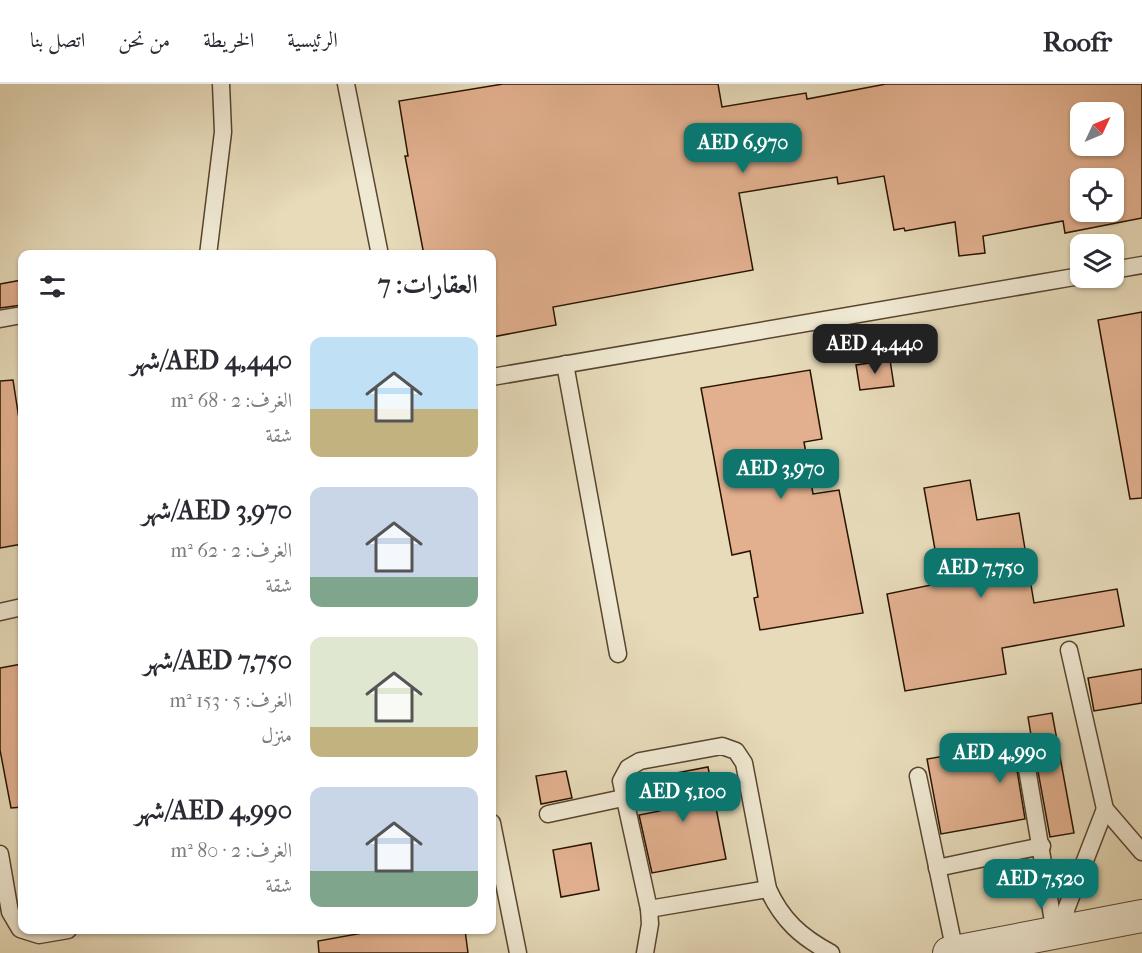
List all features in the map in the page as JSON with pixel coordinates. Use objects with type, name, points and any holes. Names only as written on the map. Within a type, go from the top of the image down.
[{"type":"street","points":[[952,952],[1142,916]]},
{"type":"lane","points":[[209,250],[223,132],[221,84]]},
{"type":"lane","points":[[346,84],[379,250]]},
{"type":"lane","points":[[1124,268],[1142,266]]},
{"type":"lane","points":[[496,376],[1070,278]]},
{"type":"lane","points":[[0,319],[18,316]]},
{"type":"lane","points":[[565,364],[618,654]]},
{"type":"lane","points":[[0,612],[18,608]]},
{"type":"lane","points":[[1069,650],[1105,809],[1142,852]]},
{"type":"lane","points":[[645,953],[650,924],[649,909],[620,788],[624,774],[640,761],[722,746],[736,751],[744,763],[768,889],[786,921],[799,934],[831,953]]},
{"type":"lane","points":[[1025,757],[1058,932]]},
{"type":"lane","points":[[918,776],[952,952]]},
{"type":"lane","points":[[548,814],[623,798]]},
{"type":"lane","points":[[1058,932],[1105,809]]},
{"type":"lane","points":[[496,843],[518,953]]},
{"type":"lane","points":[[937,868],[1042,846]]},
{"type":"lane","points":[[0,854],[10,912],[18,926]]},
{"type":"lane","points":[[649,909],[768,889]]},
{"type":"building","points":[[503,84],[718,84],[722,107],[806,93],[807,99],[886,84],[1142,84],[1142,218],[1124,222],[1124,168],[1070,168],[1070,222],[1121,222],[1065,233],[1063,221],[983,236],[985,253],[959,256],[955,222],[905,231],[904,228],[894,230],[884,176],[838,184],[837,177],[739,193],[753,270],[553,307],[556,325],[496,336],[496,250],[423,250],[405,156],[408,156],[399,101]]},
{"type":"building","points":[[18,281],[18,306],[0,308],[0,284]]},
{"type":"building","points":[[1142,312],[1142,498],[1130,499],[1098,320]]},
{"type":"building","points":[[890,360],[894,386],[860,390],[856,365]]},
{"type":"building","points":[[810,370],[822,439],[804,442],[813,494],[839,490],[863,613],[760,630],[754,598],[758,597],[750,551],[732,555],[701,388]]},
{"type":"building","points":[[13,380],[18,412],[18,545],[0,548],[0,381]]},
{"type":"building","points":[[970,480],[977,520],[1019,513],[1034,603],[1117,589],[1124,626],[1002,648],[1006,674],[905,691],[887,594],[941,583],[924,488]]},
{"type":"building","points":[[18,665],[18,807],[11,808],[0,750],[0,668]]},
{"type":"building","points":[[1142,669],[1142,703],[1094,711],[1088,678]]},
{"type":"building","points":[[1052,713],[1074,833],[1050,837],[1035,755],[1033,750],[1024,747],[1018,749],[1015,758],[1025,819],[941,834],[927,759],[1032,741],[1028,717]]},
{"type":"building","points":[[708,767],[726,859],[652,873],[639,815],[660,811],[655,777]]},
{"type":"building","points":[[566,771],[572,798],[541,804],[536,776]]},
{"type":"building","points":[[591,843],[599,890],[561,897],[553,850]]},
{"type":"building","points":[[357,934],[466,934],[468,953],[319,953],[318,941]]}]
